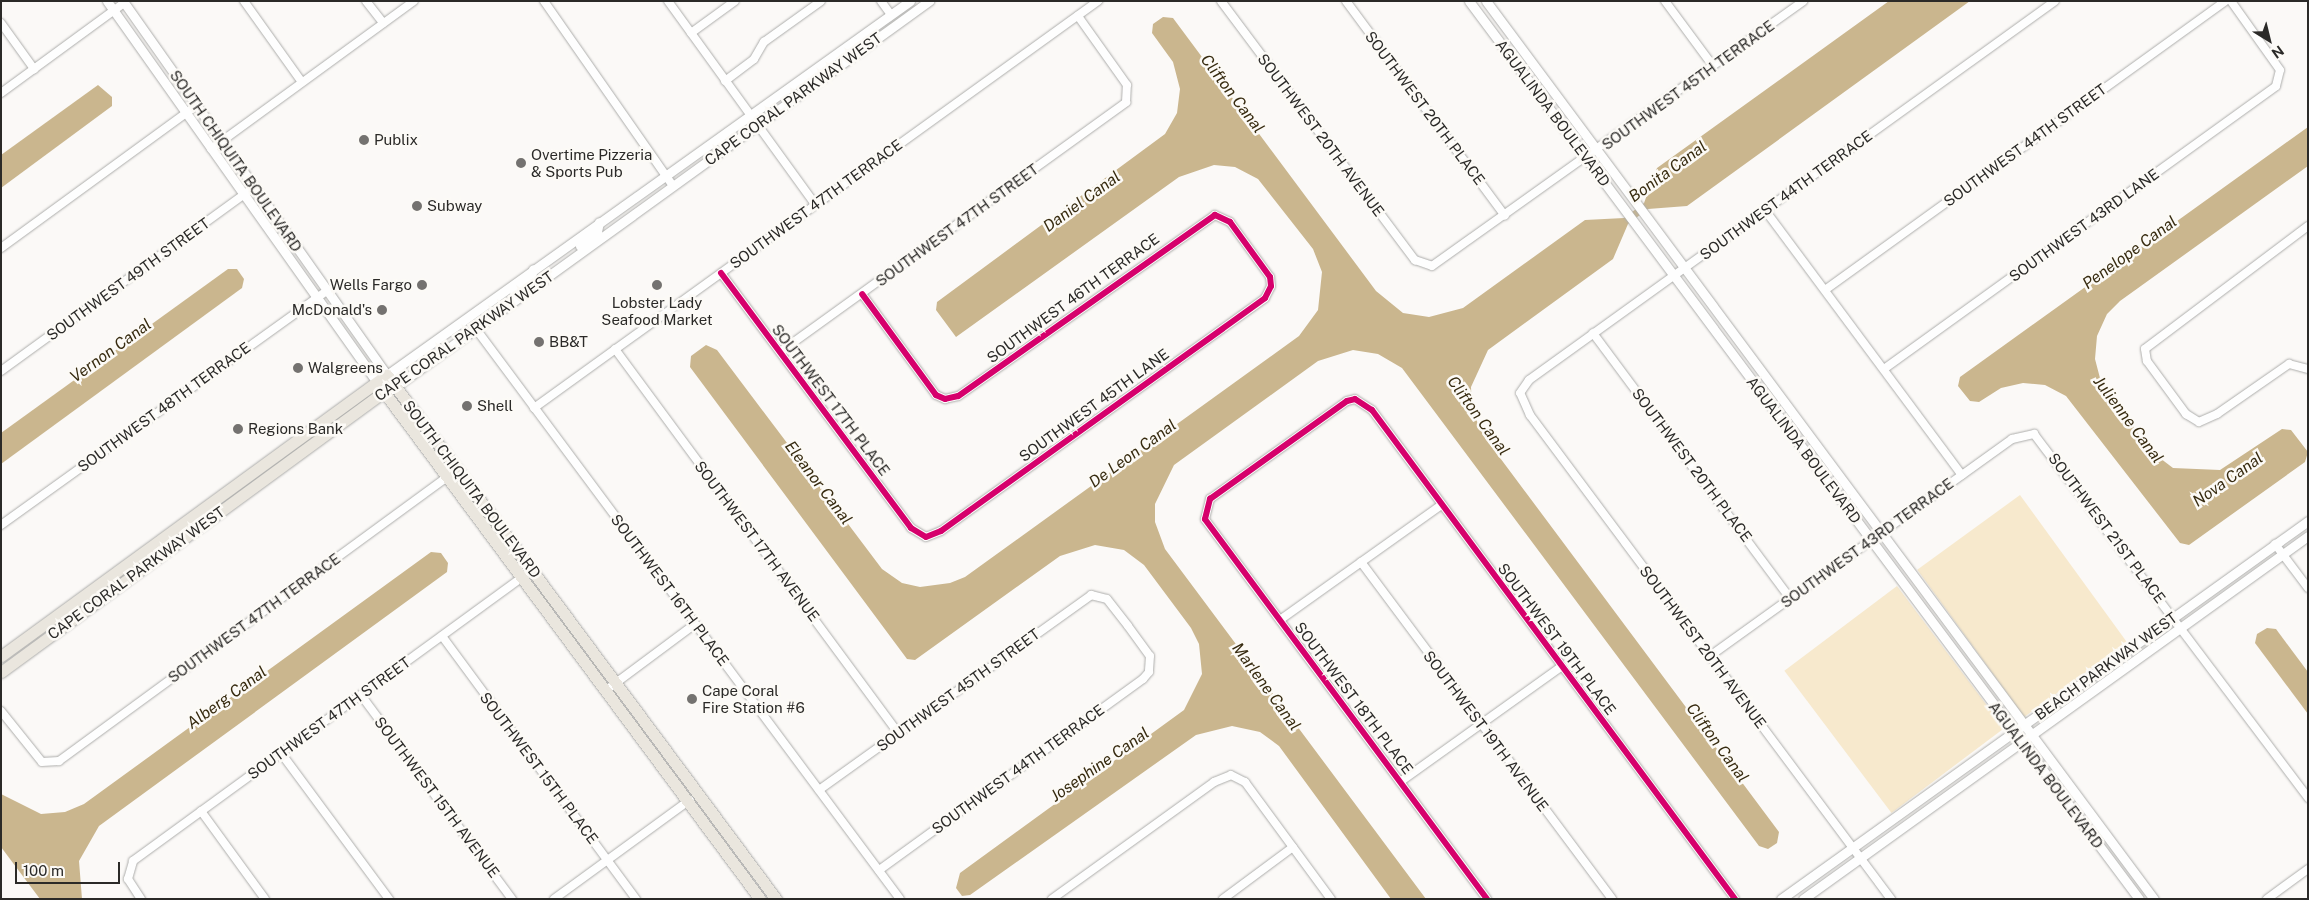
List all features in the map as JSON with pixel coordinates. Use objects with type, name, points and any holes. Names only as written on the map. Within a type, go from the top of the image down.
[{"type":"main road","name":"CAPE CORAL PARKWAY WEST","points":[[1,656],[387,375]]},
{"type":"main road","name":"SOUTH CHIQUITA BOULEVARD","points":[[387,375],[776,899]]},
{"type":"main road","name":"CAPE CORAL PARKWAY WEST","points":[[1,672],[384,392]]},
{"type":"main road","name":"SOUTH CHIQUITA BOULEVARD","points":[[384,392],[760,899]]},
{"type":"main road","points":[[197,529],[211,511],[257,478],[261,467]]},
{"type":"main road","points":[[58,631],[57,623],[103,590],[119,570]]},
{"type":"street","name":"SOUTH CHIQUITA BOULEVARD","points":[[107,1],[384,392]]},
{"type":"street","points":[[244,1],[301,81]]},
{"type":"street","points":[[366,1],[383,23]]},
{"type":"street","points":[[212,149],[301,81],[414,1]]},
{"type":"street","points":[[544,1],[673,186]]},
{"type":"street","points":[[668,1],[815,204]]},
{"type":"street","points":[[691,33],[735,1]]},
{"type":"street","points":[[725,81],[754,59],[764,42],[821,1]]},
{"type":"street","points":[[881,1],[891,15]]},
{"type":"street","name":"CAPE CORAL PARKWAY WEST","points":[[387,375],[664,174],[750,116],[910,1]]},
{"type":"street","name":"CAPE CORAL PARKWAY WEST","points":[[384,392],[396,386],[502,310],[929,1]]},
{"type":"street","name":"SOUTHWEST 47TH TERRACE","points":[[534,408],[1098,1]]},
{"type":"street","name":"SOUTHWEST 20TH AVENUE","points":[[1221,1],[1423,266]]},
{"type":"street","name":"SOUTHWEST 20TH PLACE","points":[[1346,1],[1505,216]]},
{"type":"street","name":"AGUALINDA BOULEVARD","points":[[1469,1],[2139,899]]},
{"type":"street","name":"AGUALINDA BOULEVARD","points":[[1486,1],[2154,899]]},
{"type":"street","points":[[1665,1],[1713,66]]},
{"type":"street","name":"SOUTHWEST 45TH TERRACE","points":[[1423,266],[1442,261],[1713,66],[1791,5],[1804,1]]},
{"type":"street","name":"SOUTHWEST 44TH TERRACE","points":[[1520,393],[1529,380],[1593,333],[1685,269],[2055,1]]},
{"type":"street","name":"SOUTHWEST 44TH STREET","points":[[1825,290],[2225,1]]},
{"type":"street","name":"SOUTHWEST 43RD LANE","points":[[1884,369],[2268,94],[2281,78],[2280,70],[2231,1]]},
{"type":"street","name":"SOUTH CHIQUITA BOULEVARD","points":[[124,2],[387,375]]},
{"type":"street","points":[[1,93],[124,2]]},
{"type":"street","name":"SOUTHWEST 47TH STREET","points":[[780,352],[1120,107],[1128,94],[1123,78],[1078,16]]},
{"type":"street","points":[[1,23],[34,69]]},
{"type":"street","points":[[1,248],[196,106]]},
{"type":"street","name":"SOUTHWEST 49TH STREET","points":[[1,370],[254,187]]},
{"type":"street","points":[[1765,210],[1962,475]]},
{"type":"street","name":"SOUTHWEST 46TH TERRACE","points":[[862,294],[936,395],[945,399],[958,396],[1215,215]]},
{"type":"street","name":"SOUTHWEST 45TH LANE","points":[[926,537],[941,531],[1265,298],[1271,286],[1270,277],[1230,222],[1215,215]]},
{"type":"street","points":[[556,271],[597,232],[599,222]]},
{"type":"street","points":[[2308,226],[2148,342],[2145,349],[2147,361],[2186,414],[2199,422],[2218,414],[2281,368],[2298,363],[2308,368]]},
{"type":"street","points":[[502,310],[530,280],[533,269]]},
{"type":"street","name":"SOUTHWEST 17TH PLACE","points":[[721,273],[911,528],[926,537]]},
{"type":"street","name":"SOUTHWEST 48TH TERRACE","points":[[1,525],[328,290]]},
{"type":"street","name":"SOUTHWEST 16TH PLACE","points":[[476,328],[900,899]]},
{"type":"street","name":"SOUTHWEST 20TH PLACE","points":[[1593,333],[1790,598]]},
{"type":"street","name":"SOUTHWEST 17TH AVENUE","points":[[615,349],[898,733]]},
{"type":"street","name":"SOUTHWEST 20TH AVENUE","points":[[1520,393],[1530,415],[1891,899]]},
{"type":"street","name":"SOUTHWEST 19TH PLACE","points":[[1204,512],[1210,499],[1340,405],[1355,399],[1372,410],[1735,899]]},
{"type":"street","name":"SOUTHWEST 43RD TERRACE","points":[[1710,656],[1962,475],[2026,433]]},
{"type":"street","name":"SOUTHWEST 21ST PLACE","points":[[2026,433],[2040,439],[2308,798]]},
{"type":"street","name":"SOUTHWEST 47TH TERRACE","points":[[1,711],[35,755],[50,764],[457,470]]},
{"type":"street","points":[[1280,620],[1441,505]]},
{"type":"street","name":"SOUTHWEST 18TH PLACE","points":[[1204,512],[1209,525],[1487,899]]},
{"type":"street","name":"BEACH PARKWAY WEST","points":[[1781,899],[2308,520]]},
{"type":"street","name":"BEACH PARKWAY WEST","points":[[1803,899],[2308,536]]},
{"type":"street","points":[[2275,544],[2308,588]]},
{"type":"street","name":"SOUTHWEST 19TH AVENUE","points":[[1361,562],[1612,899]]},
{"type":"street","name":"SOUTHWEST 47TH STREET","points":[[141,899],[128,879],[128,868],[201,811],[532,571]]},
{"type":"street","name":"SOUTHWEST 45TH STREET","points":[[819,790],[1072,608],[1100,595],[1128,626],[1152,664]]},
{"type":"street","points":[[605,691],[695,624]]},
{"type":"street","name":"SOUTHWEST 15TH PLACE","points":[[442,636],[636,899]]},
{"type":"street","name":"SOUTHWEST 44TH TERRACE","points":[[879,870],[1143,679],[1152,664]]},
{"type":"street","points":[[1400,782],[1562,666]]},
{"type":"street","name":"SOUTHWEST 15TH AVENUE","points":[[361,695],[512,899]]},
{"type":"street","points":[[281,753],[389,899]]},
{"type":"street","points":[[1052,899],[1214,782],[1231,775],[1245,782],[1332,899]]},
{"type":"street","points":[[554,899],[698,794]]},
{"type":"street","points":[[201,811],[265,899]]},
{"type":"street","points":[[1223,899],[1293,848]]},
{"type":"street","points":[[2267,899],[2308,869]]},
{"type":"shaded area","points":[[2020,495],[2127,642],[2024,717],[1917,570]]},
{"type":"shaded area","points":[[1897,586],[2004,728],[1892,813],[1784,671]]},
{"type":"water","points":[[1889,1],[1970,1],[1687,206],[1648,209],[1628,224],[1613,259],[1488,350],[1471,387],[1472,410],[1483,435],[1779,832],[1777,843],[1768,849],[1759,846],[1402,368],[1378,354],[1353,350],[1318,361],[1174,465],[1155,504],[1155,522],[1165,549],[1426,899],[1391,899],[1279,746],[1260,732],[1232,726],[1196,735],[970,895],[962,896],[956,888],[960,873],[1184,710],[1202,674],[1199,644],[1191,628],[1144,565],[1124,550],[1095,545],[1060,556],[915,660],[907,659],[690,367],[691,356],[706,345],[717,350],[882,569],[902,583],[920,587],[950,583],[965,577],[1299,336],[1318,310],[1322,272],[1313,249],[1258,179],[1235,167],[1214,165],[1179,177],[956,337],[936,310],[937,302],[1165,134],[1177,113],[1180,89],[1173,62],[1152,33],[1153,24],[1163,17],[1173,18],[1376,291],[1403,313],[1429,317],[1463,308],[1585,220],[1624,218],[1644,203],[1657,168]]},
{"type":"water","points":[[98,85],[112,97],[112,106],[1,188],[1,155]]},
{"type":"water","points":[[2308,127],[2308,166],[2120,301],[2107,314],[2097,336],[2095,359],[2101,382],[2152,452],[2173,468],[2220,470],[2282,429],[2291,430],[2308,452],[2305,462],[2189,545],[2180,543],[2066,396],[2045,385],[2023,383],[2001,388],[1979,402],[1970,401],[1958,386],[1960,377]]},
{"type":"water","points":[[228,269],[237,269],[244,279],[242,288],[1,464],[1,433]]},
{"type":"water","points":[[431,552],[441,553],[448,563],[447,572],[99,826],[79,861],[82,899],[40,899],[1,847],[1,794],[41,814],[65,812],[84,804]]},
{"type":"water","points":[[2267,628],[2276,629],[2308,672],[2308,714],[2255,643],[2257,634]]},
{"type":"cycle path","points":[[721,273],[911,528],[926,537],[941,531],[1265,298],[1271,286],[1270,277],[1230,222],[1215,215],[958,396],[945,399],[936,395],[862,294]]},
{"type":"cycle path","points":[[1487,899],[1205,519],[1210,499],[1347,401],[1355,399],[1372,410],[1735,899]]},
{"type":"place","name":"Publix","points":[[364,140]]},
{"type":"place","name":"Overtime Pizzeria & Sports Pub","points":[[521,163]]},
{"type":"place","name":"Subway","points":[[417,206]]},
{"type":"place","name":"Wells Fargo","points":[[422,285]]},
{"type":"place","name":"Lobster Lady Seafood Market","points":[[657,285]]},
{"type":"place","name":"McDonald's","points":[[382,310]]},
{"type":"place","name":"BB&T","points":[[539,342]]},
{"type":"place","name":"Walgreens","points":[[298,368]]},
{"type":"place","name":"Shell","points":[[467,406]]},
{"type":"place","name":"Regions Bank","points":[[238,429]]},
{"type":"place","name":"Cape Coral Fire Station #6","points":[[692,699]]},
{"type":"water label","name":"Clifton Canal","points":[[1232,94]]},
{"type":"water label","name":"Bonita Canal","points":[[1668,172]]},
{"type":"water label","name":"Daniel Canal","points":[[1082,202]]},
{"type":"water label","name":"Penelope Canal","points":[[2130,253]]},
{"type":"water label","name":"Vernon Canal","points":[[111,351]]},
{"type":"water label","name":"Clifton Canal","points":[[1478,416]]},
{"type":"water label","name":"Julienne Canal","points":[[2128,420]]},
{"type":"water label","name":"De Leon Canal","points":[[1133,454]]},
{"type":"water label","name":"Nova Canal","points":[[2228,480]]},
{"type":"water label","name":"Eleanor Canal","points":[[818,483]]},
{"type":"water label","name":"Marlene Canal","points":[[1266,687]]},
{"type":"water label","name":"Alberg Canal","points":[[227,698]]},
{"type":"water label","name":"Clifton Canal","points":[[1717,743]]},
{"type":"water label","name":"Josephine Canal","points":[[1100,765]]}]
